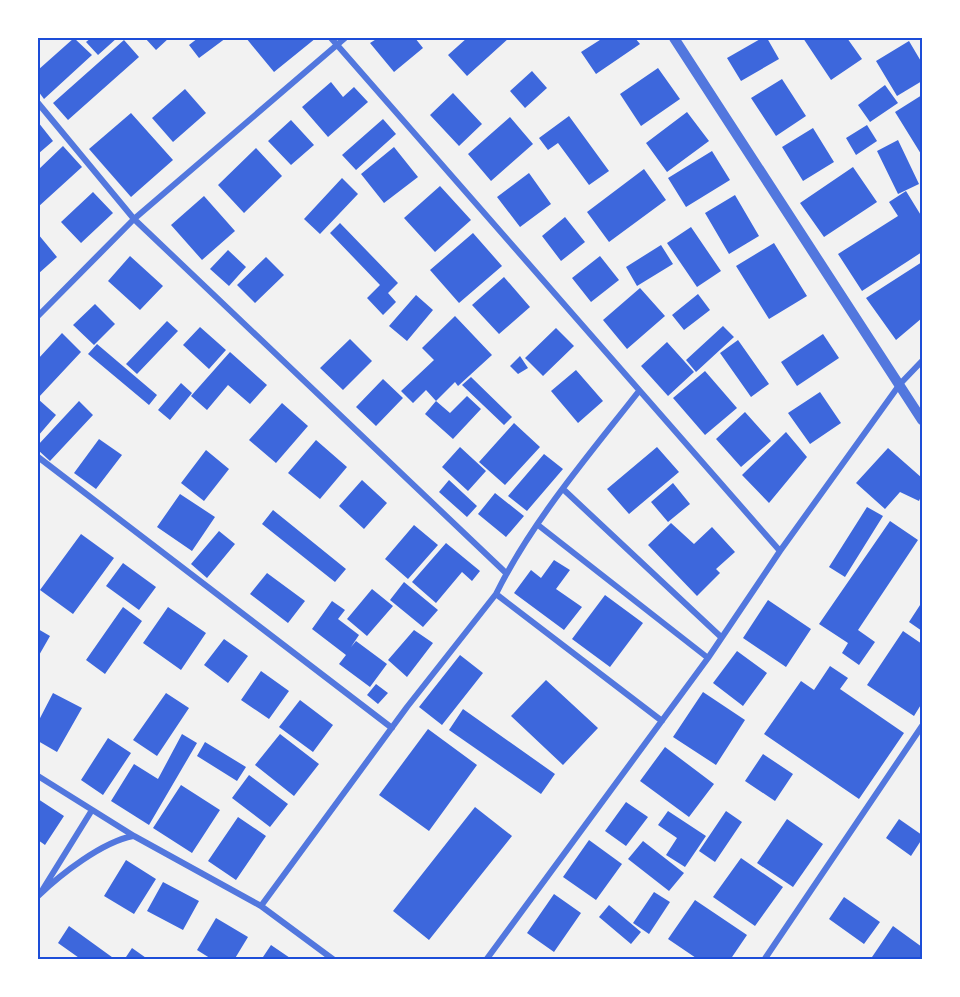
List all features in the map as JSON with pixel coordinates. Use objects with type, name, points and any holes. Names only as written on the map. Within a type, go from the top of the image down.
[{"type":"street","points":[[331,38],[780,551]]},
{"type":"street","points":[[38,316],[134,219],[345,38]]},
{"type":"street","points":[[674,38],[922,420]]},
{"type":"street","points":[[38,103],[134,219],[506,573]]},
{"type":"street","points":[[486,960],[708,658],[780,551],[900,384],[922,361]]},
{"type":"street","points":[[261,906],[392,728],[496,594],[506,573],[563,489],[639,391]]},
{"type":"street","points":[[38,458],[392,728]]},
{"type":"street","points":[[563,489],[721,637]]},
{"type":"street","points":[[538,525],[708,658]]},
{"type":"street","points":[[496,594],[662,721]]},
{"type":"street","points":[[764,960],[922,726]]},
{"type":"street","points":[[38,776],[134,836],[261,906],[334,960]]},
{"type":"street","points":[[39,895],[92,810]]},
{"type":"street","points":[[39,895],[78,864],[120,839],[134,836]]},
{"type":"building","points":[[74,38],[92,55],[44,99],[38,91],[38,70]]},
{"type":"building","points":[[91,38],[117,38],[98,55],[86,42]]},
{"type":"building","points":[[145,38],[169,38],[156,50]]},
{"type":"building","points":[[198,38],[226,38],[199,58],[189,45]]},
{"type":"building","points":[[246,38],[316,38],[274,72]]},
{"type":"building","points":[[378,38],[415,38],[423,48],[394,72],[370,43]]},
{"type":"building","points":[[467,38],[509,38],[467,76],[448,55]]},
{"type":"building","points":[[603,38],[635,38],[640,44],[596,74],[581,52]]},
{"type":"building","points":[[762,38],[767,38],[779,59],[741,81],[727,58]]},
{"type":"building","points":[[803,38],[847,38],[862,59],[831,80]]},
{"type":"building","points":[[124,40],[139,57],[68,120],[53,103]]},
{"type":"building","points":[[909,41],[922,63],[922,81],[897,96],[876,61]]},
{"type":"building","points":[[658,68],[680,99],[641,126],[620,94]]},
{"type":"building","points":[[532,71],[547,88],[525,108],[510,91]]},
{"type":"building","points":[[782,79],[806,116],[776,136],[751,98]]},
{"type":"building","points":[[331,82],[343,97],[354,87],[368,102],[328,137],[302,107]]},
{"type":"building","points":[[885,85],[898,103],[870,122],[858,105]]},
{"type":"building","points":[[185,89],[206,113],[173,142],[152,118]]},
{"type":"building","points":[[453,93],[482,124],[459,146],[430,115]]},
{"type":"building","points":[[922,95],[922,153],[921,154],[895,112]]},
{"type":"building","points":[[687,112],[709,141],[667,172],[646,143]]},
{"type":"building","points":[[131,113],[173,160],[131,197],[89,149]]},
{"type":"building","points":[[569,116],[609,171],[589,185],[558,143],[548,150],[539,138]]},
{"type":"building","points":[[510,117],[533,144],[491,181],[468,154]]},
{"type":"building","points":[[383,119],[396,134],[356,170],[342,155]]},
{"type":"building","points":[[291,120],[314,145],[291,165],[268,141]]},
{"type":"building","points":[[38,122],[53,141],[38,154]]},
{"type":"building","points":[[867,125],[877,141],[856,155],[846,138]]},
{"type":"building","points":[[813,128],[834,162],[803,181],[782,147]]},
{"type":"building","points":[[898,140],[919,184],[898,194],[877,151]]},
{"type":"building","points":[[63,146],[82,167],[38,207],[38,170]]},
{"type":"building","points":[[394,147],[418,177],[384,203],[361,174]]},
{"type":"building","points":[[256,148],[282,176],[244,213],[218,185]]},
{"type":"building","points":[[712,151],[730,180],[686,207],[668,178]]},
{"type":"building","points":[[853,167],[877,202],[824,237],[800,203]]},
{"type":"building","points":[[644,169],[666,200],[609,242],[587,212]]},
{"type":"building","points":[[529,173],[551,204],[520,227],[497,197]]},
{"type":"building","points":[[342,178],[358,194],[320,234],[304,219]]},
{"type":"building","points":[[440,186],[471,220],[435,252],[404,218]]},
{"type":"building","points":[[906,191],[922,217],[922,252],[862,291],[838,254],[898,216],[889,202]]},
{"type":"building","points":[[93,192],[113,213],[81,243],[61,222]]},
{"type":"building","points":[[735,195],[759,236],[729,254],[705,213]]},
{"type":"building","points":[[204,196],[235,231],[202,260],[171,225]]},
{"type":"building","points":[[565,217],[585,242],[561,261],[542,236]]},
{"type":"building","points":[[340,223],[398,283],[388,293],[396,302],[383,315],[367,298],[380,285],[330,233]]},
{"type":"building","points":[[691,227],[721,271],[697,287],[667,243]]},
{"type":"building","points":[[473,233],[502,266],[459,303],[430,270]]},
{"type":"building","points":[[38,234],[57,257],[38,274]]},
{"type":"building","points":[[774,243],[807,296],[769,319],[736,266]]},
{"type":"building","points":[[661,245],[673,264],[637,286],[626,267]]},
{"type":"building","points":[[228,250],[246,267],[229,286],[210,269]]},
{"type":"building","points":[[130,256],[163,286],[140,310],[108,281]]},
{"type":"building","points":[[600,256],[619,280],[591,302],[572,278]]},
{"type":"building","points":[[266,257],[284,275],[255,303],[237,285]]},
{"type":"building","points":[[922,262],[922,318],[896,340],[866,298]]},
{"type":"building","points":[[504,277],[530,307],[499,334],[472,305]]},
{"type":"building","points":[[640,288],[665,316],[627,349],[603,320]]},
{"type":"building","points":[[698,294],[710,310],[684,330],[672,315]]},
{"type":"building","points":[[416,295],[433,310],[407,341],[389,326]]},
{"type":"building","points":[[95,304],[115,324],[94,345],[73,325]]},
{"type":"building","points":[[455,316],[492,355],[458,386],[455,382],[436,401],[426,390],[413,403],[401,391],[434,360],[422,348]]},
{"type":"building","points":[[167,321],[178,331],[137,374],[126,364]]},
{"type":"building","points":[[723,326],[734,337],[696,372],[686,360]]},
{"type":"building","points":[[200,327],[226,350],[209,369],[183,345]]},
{"type":"building","points":[[556,328],[574,346],[543,376],[525,358]]},
{"type":"building","points":[[62,333],[81,352],[38,398],[38,359]]},
{"type":"building","points":[[823,334],[839,358],[797,386],[781,362]]},
{"type":"building","points":[[350,339],[372,361],[343,390],[320,368]]},
{"type":"building","points":[[738,340],[769,384],[751,397],[720,353]]},
{"type":"building","points":[[667,342],[694,372],[668,396],[641,366]]},
{"type":"building","points":[[97,344],[157,395],[149,405],[88,354]]},
{"type":"building","points":[[230,352],[267,385],[250,404],[228,385],[207,410],[191,396]]},
{"type":"building","points":[[520,356],[528,368],[518,374],[510,366]]},
{"type":"building","points":[[576,370],[603,401],[578,423],[551,391]]},
{"type":"building","points":[[705,371],[737,408],[705,435],[673,398]]},
{"type":"building","points":[[471,377],[512,417],[504,425],[462,385]]},
{"type":"building","points":[[383,379],[403,398],[376,426],[356,407]]},
{"type":"building","points":[[181,383],[192,393],[170,420],[158,410]]},
{"type":"building","points":[[820,392],[841,423],[810,444],[788,413]]},
{"type":"building","points":[[467,396],[481,409],[453,439],[425,414],[436,401],[450,413]]},
{"type":"building","points":[[38,399],[56,415],[38,436]]},
{"type":"building","points":[[79,401],[93,415],[50,461],[38,450],[38,445]]},
{"type":"building","points":[[282,403],[308,426],[276,463],[249,440]]},
{"type":"building","points":[[745,412],[771,441],[741,467],[716,439]]},
{"type":"building","points":[[514,423],[540,447],[505,485],[479,462]]},
{"type":"building","points":[[786,432],[807,457],[769,503],[742,475]]},
{"type":"building","points":[[99,439],[122,455],[96,489],[74,473]]},
{"type":"building","points":[[316,440],[347,467],[320,499],[288,473]]},
{"type":"building","points":[[460,447],[486,471],[468,491],[442,467]]},
{"type":"building","points":[[657,447],[679,472],[629,514],[607,489]]},
{"type":"building","points":[[888,448],[922,478],[922,494],[919,501],[900,492],[885,509],[856,483]]},
{"type":"building","points":[[206,450],[229,469],[204,501],[181,483]]},
{"type":"building","points":[[544,454],[563,469],[527,511],[508,496]]},
{"type":"building","points":[[362,480],[387,503],[364,529],[339,506]]},
{"type":"building","points":[[449,480],[477,506],[467,517],[439,492]]},
{"type":"building","points":[[673,483],[690,504],[668,522],[651,502]]},
{"type":"building","points":[[495,493],[524,516],[506,537],[478,514]]},
{"type":"building","points":[[180,494],[215,517],[192,551],[157,527]]},
{"type":"building","points":[[867,507],[883,516],[845,577],[829,567]]},
{"type":"building","points":[[273,510],[346,569],[335,582],[262,524]]},
{"type":"building","points":[[890,521],[918,540],[858,630],[875,642],[859,665],[842,653],[848,643],[819,624]]},
{"type":"building","points":[[671,523],[694,544],[712,527],[735,552],[716,569],[720,573],[697,596],[648,545]]},
{"type":"building","points":[[414,525],[438,545],[408,579],[385,559]]},
{"type":"building","points":[[219,531],[235,544],[207,578],[191,564]]},
{"type":"building","points":[[81,534],[114,558],[73,614],[40,590]]},
{"type":"building","points":[[446,543],[480,571],[472,581],[462,572],[436,603],[412,582]]},
{"type":"building","points":[[554,560],[570,570],[556,589],[582,607],[564,630],[514,593],[531,570],[541,578]]},
{"type":"building","points":[[123,563],[156,587],[139,610],[106,586]]},
{"type":"building","points":[[267,573],[305,601],[288,623],[250,594]]},
{"type":"building","points":[[404,582],[438,610],[423,627],[390,600]]},
{"type":"building","points":[[372,589],[393,606],[367,636],[347,619]]},
{"type":"building","points":[[605,595],[643,623],[610,667],[572,639]]},
{"type":"building","points":[[768,600],[811,629],[786,667],[743,638]]},
{"type":"building","points":[[332,601],[345,610],[338,619],[359,635],[351,647],[356,641],[387,664],[370,687],[339,664],[346,655],[312,629]]},
{"type":"building","points":[[922,602],[922,631],[909,622]]},
{"type":"building","points":[[123,607],[142,621],[105,674],[86,660]]},
{"type":"building","points":[[168,607],[206,633],[181,670],[143,643]]},
{"type":"building","points":[[38,629],[50,636],[38,657]]},
{"type":"building","points":[[414,630],[433,643],[407,677],[388,660]]},
{"type":"building","points":[[903,631],[922,644],[922,703],[914,716],[867,685]]},
{"type":"building","points":[[224,639],[248,656],[228,683],[204,665]]},
{"type":"building","points":[[737,651],[767,673],[743,706],[713,683]]},
{"type":"building","points":[[460,655],[483,673],[442,725],[419,707]]},
{"type":"building","points":[[830,666],[848,678],[840,689],[904,733],[859,799],[764,734],[801,681],[814,690]]},
{"type":"building","points":[[261,671],[289,691],[269,719],[241,700]]},
{"type":"building","points":[[546,680],[598,728],[563,765],[511,716]]},
{"type":"building","points":[[376,684],[388,693],[378,704],[367,695]]},
{"type":"building","points":[[703,692],[745,720],[716,765],[673,737]]},
{"type":"building","points":[[53,693],[82,708],[57,752],[38,741],[38,722]]},
{"type":"building","points":[[166,693],[189,708],[157,756],[133,740]]},
{"type":"building","points":[[300,700],[333,725],[313,752],[279,727]]},
{"type":"building","points":[[463,709],[555,774],[541,794],[449,730]]},
{"type":"building","points":[[428,729],[477,765],[429,831],[379,795]]},
{"type":"building","points":[[182,734],[197,743],[149,825],[111,801],[134,764],[158,779]]},
{"type":"building","points":[[280,734],[319,764],[294,796],[255,765]]},
{"type":"building","points":[[108,738],[131,753],[103,795],[81,780]]},
{"type":"building","points":[[205,742],[246,767],[237,781],[197,756]]},
{"type":"building","points":[[665,747],[714,784],[689,817],[640,781]]},
{"type":"building","points":[[763,754],[793,774],[775,801],[745,781]]},
{"type":"building","points":[[249,775],[288,804],[270,827],[232,798]]},
{"type":"building","points":[[181,785],[220,810],[192,853],[153,828]]},
{"type":"building","points":[[38,799],[64,816],[45,845],[38,840]]},
{"type":"building","points":[[626,802],[648,817],[626,846],[605,831]]},
{"type":"building","points":[[475,807],[512,836],[429,940],[393,911]]},
{"type":"building","points":[[668,811],[706,836],[685,867],[666,855],[677,838],[658,825]]},
{"type":"building","points":[[726,811],[742,822],[715,862],[699,851]]},
{"type":"building","points":[[238,817],[266,836],[236,880],[208,861]]},
{"type":"building","points":[[787,819],[823,844],[793,887],[757,863]]},
{"type":"building","points":[[899,819],[922,835],[922,839],[911,856],[886,838]]},
{"type":"building","points":[[589,840],[622,864],[596,900],[563,877]]},
{"type":"building","points":[[643,841],[684,873],[669,891],[628,859]]},
{"type":"building","points":[[741,858],[783,887],[755,926],[713,897]]},
{"type":"building","points":[[126,860],[156,879],[134,914],[104,896]]},
{"type":"building","points":[[163,882],[199,901],[183,930],[147,911]]},
{"type":"building","points":[[654,892],[670,902],[649,934],[633,923]]},
{"type":"building","points":[[554,894],[581,913],[554,952],[527,933]]},
{"type":"building","points":[[844,897],[880,922],[864,944],[829,919]]},
{"type":"building","points":[[695,900],[747,935],[730,960],[699,960],[668,939]]},
{"type":"building","points":[[609,905],[641,932],[631,944],[599,917]]},
{"type":"building","points":[[216,918],[248,937],[234,960],[213,960],[197,950]]},
{"type":"building","points":[[69,926],[116,960],[82,960],[58,943]]},
{"type":"building","points":[[893,926],[922,947],[920,960],[870,960]]},
{"type":"building","points":[[271,945],[293,960],[261,960]]},
{"type":"building","points":[[132,948],[149,960],[124,960]]}]
